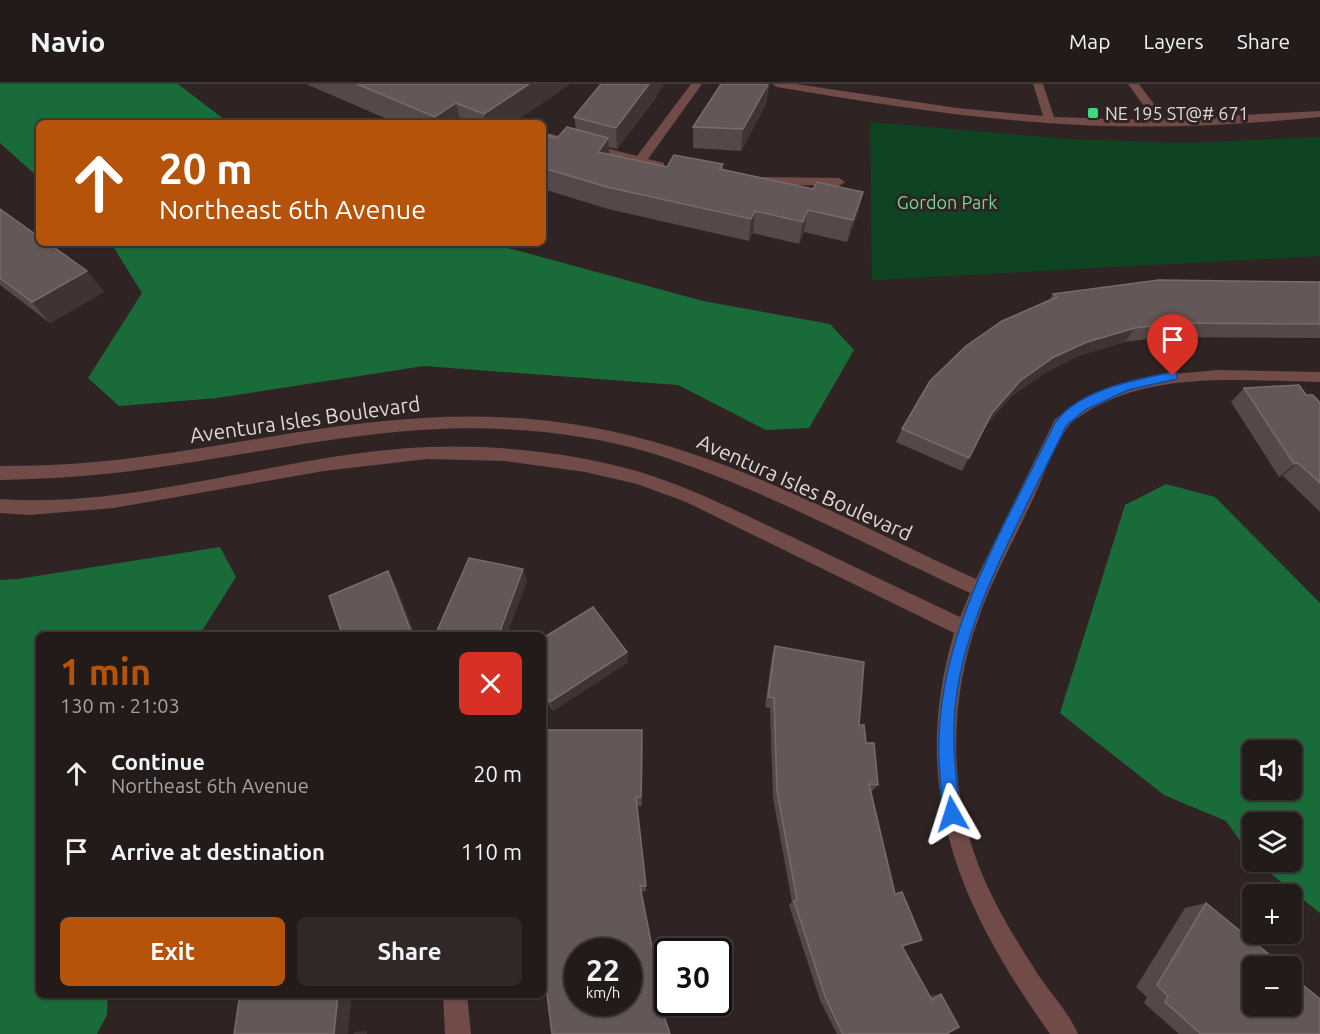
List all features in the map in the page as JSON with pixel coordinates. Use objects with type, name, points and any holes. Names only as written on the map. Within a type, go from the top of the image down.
[{"type":"street","points":[[640,161],[697,84]]},
{"type":"street","points":[[777,84],[887,103],[1049,119],[1162,123],[1255,120],[1320,114]]},
{"type":"street","points":[[1038,84],[1049,119]]},
{"type":"street","points":[[1133,84],[1162,123]]},
{"type":"street","points":[[546,136],[670,169]]},
{"type":"street","points":[[744,181],[839,182]]},
{"type":"street","points":[[1065,1034],[1041,1002],[1008,946],[967,865],[952,814],[946,752],[948,699],[965,629],[981,590],[1061,423],[1081,407],[1125,386],[1173,376],[1320,377]]},
{"type":"street","name":"Aventura Isles Boulevard","points":[[0,474],[55,475],[133,466],[384,427],[456,423],[533,426],[617,439],[686,458],[981,590]]},
{"type":"street","points":[[0,506],[29,508],[114,501],[324,465],[427,453],[505,455],[617,473],[692,497],[965,629]]},
{"type":"street","points":[[456,998],[458,1034]]},
{"type":"green space","name":"Gordon Park","points":[[870,122],[1066,139],[1186,143],[1320,137],[1320,256],[872,280]]},
{"type":"shaded area","points":[[0,84],[178,84],[225,120],[36,120],[36,175],[0,143]]},
{"type":"shaded area","points":[[113,246],[501,246],[703,301],[830,324],[854,350],[809,428],[766,430],[678,385],[424,366],[217,398],[119,406],[88,378],[142,293]]},
{"type":"shaded area","points":[[1166,484],[1215,497],[1320,603],[1320,913],[1302,899],[1302,884],[1284,884],[1269,872],[1302,872],[1302,812],[1242,812],[1242,843],[1226,821],[1164,795],[1060,713],[1125,505]]},
{"type":"shaded area","points":[[220,547],[236,577],[201,632],[36,632],[36,998],[108,998],[107,1015],[97,1034],[0,1034],[0,580]]},
{"type":"building","points":[[357,84],[529,84],[484,114],[456,103],[435,117]]},
{"type":"building","points":[[601,84],[649,84],[616,128],[574,117]]},
{"type":"building","points":[[721,84],[768,84],[743,129],[693,127]]},
{"type":"building","points":[[567,127],[608,138],[598,152],[667,167],[674,155],[723,164],[720,169],[813,189],[817,182],[863,192],[853,220],[808,210],[803,222],[755,211],[751,219],[607,187],[546,169],[546,135],[557,138]]},
{"type":"building","points":[[0,209],[36,235],[36,246],[52,246],[87,271],[32,302],[0,278]]},
{"type":"building","points":[[1159,280],[1320,282],[1320,324],[1173,323],[1135,328],[1087,342],[1054,357],[1020,381],[992,413],[969,458],[902,429],[930,381],[966,346],[1002,321],[1057,297],[1053,294]]},
{"type":"building","points":[[1299,385],[1306,395],[1313,395],[1320,403],[1320,483],[1298,463],[1294,464],[1244,388]]},
{"type":"building","points":[[469,558],[523,569],[500,632],[437,631]]},
{"type":"building","points":[[388,571],[411,632],[341,632],[329,596]]},
{"type":"building","points":[[593,607],[627,652],[550,702],[546,696],[546,636]]},
{"type":"building","points":[[775,646],[864,662],[859,725],[864,725],[866,743],[874,743],[878,785],[869,784],[895,894],[902,892],[922,940],[902,946],[932,1000],[941,994],[959,1027],[946,1034],[843,1034],[826,999],[794,901],[797,900],[777,791],[774,698],[768,697]]},
{"type":"building","points":[[547,730],[642,730],[641,797],[636,797],[646,886],[640,886],[654,957],[654,1016],[664,1016],[670,1034],[552,1034],[546,986]]},
{"type":"building","points":[[1206,903],[1242,932],[1242,944],[1256,944],[1271,956],[1242,956],[1242,1016],[1302,1016],[1302,984],[1320,999],[1320,1034],[1201,1034],[1165,1002],[1168,996],[1157,985]]},
{"type":"building","points":[[239,998],[338,998],[334,1034],[234,1034]]},
{"type":"place","name":"NE 195 ST@# 671","points":[[1093,113]]},
{"type":"route","points":[[952,814],[946,752],[948,699],[965,629],[981,590],[1061,423],[1081,407],[1125,386],[1173,376]]}]
